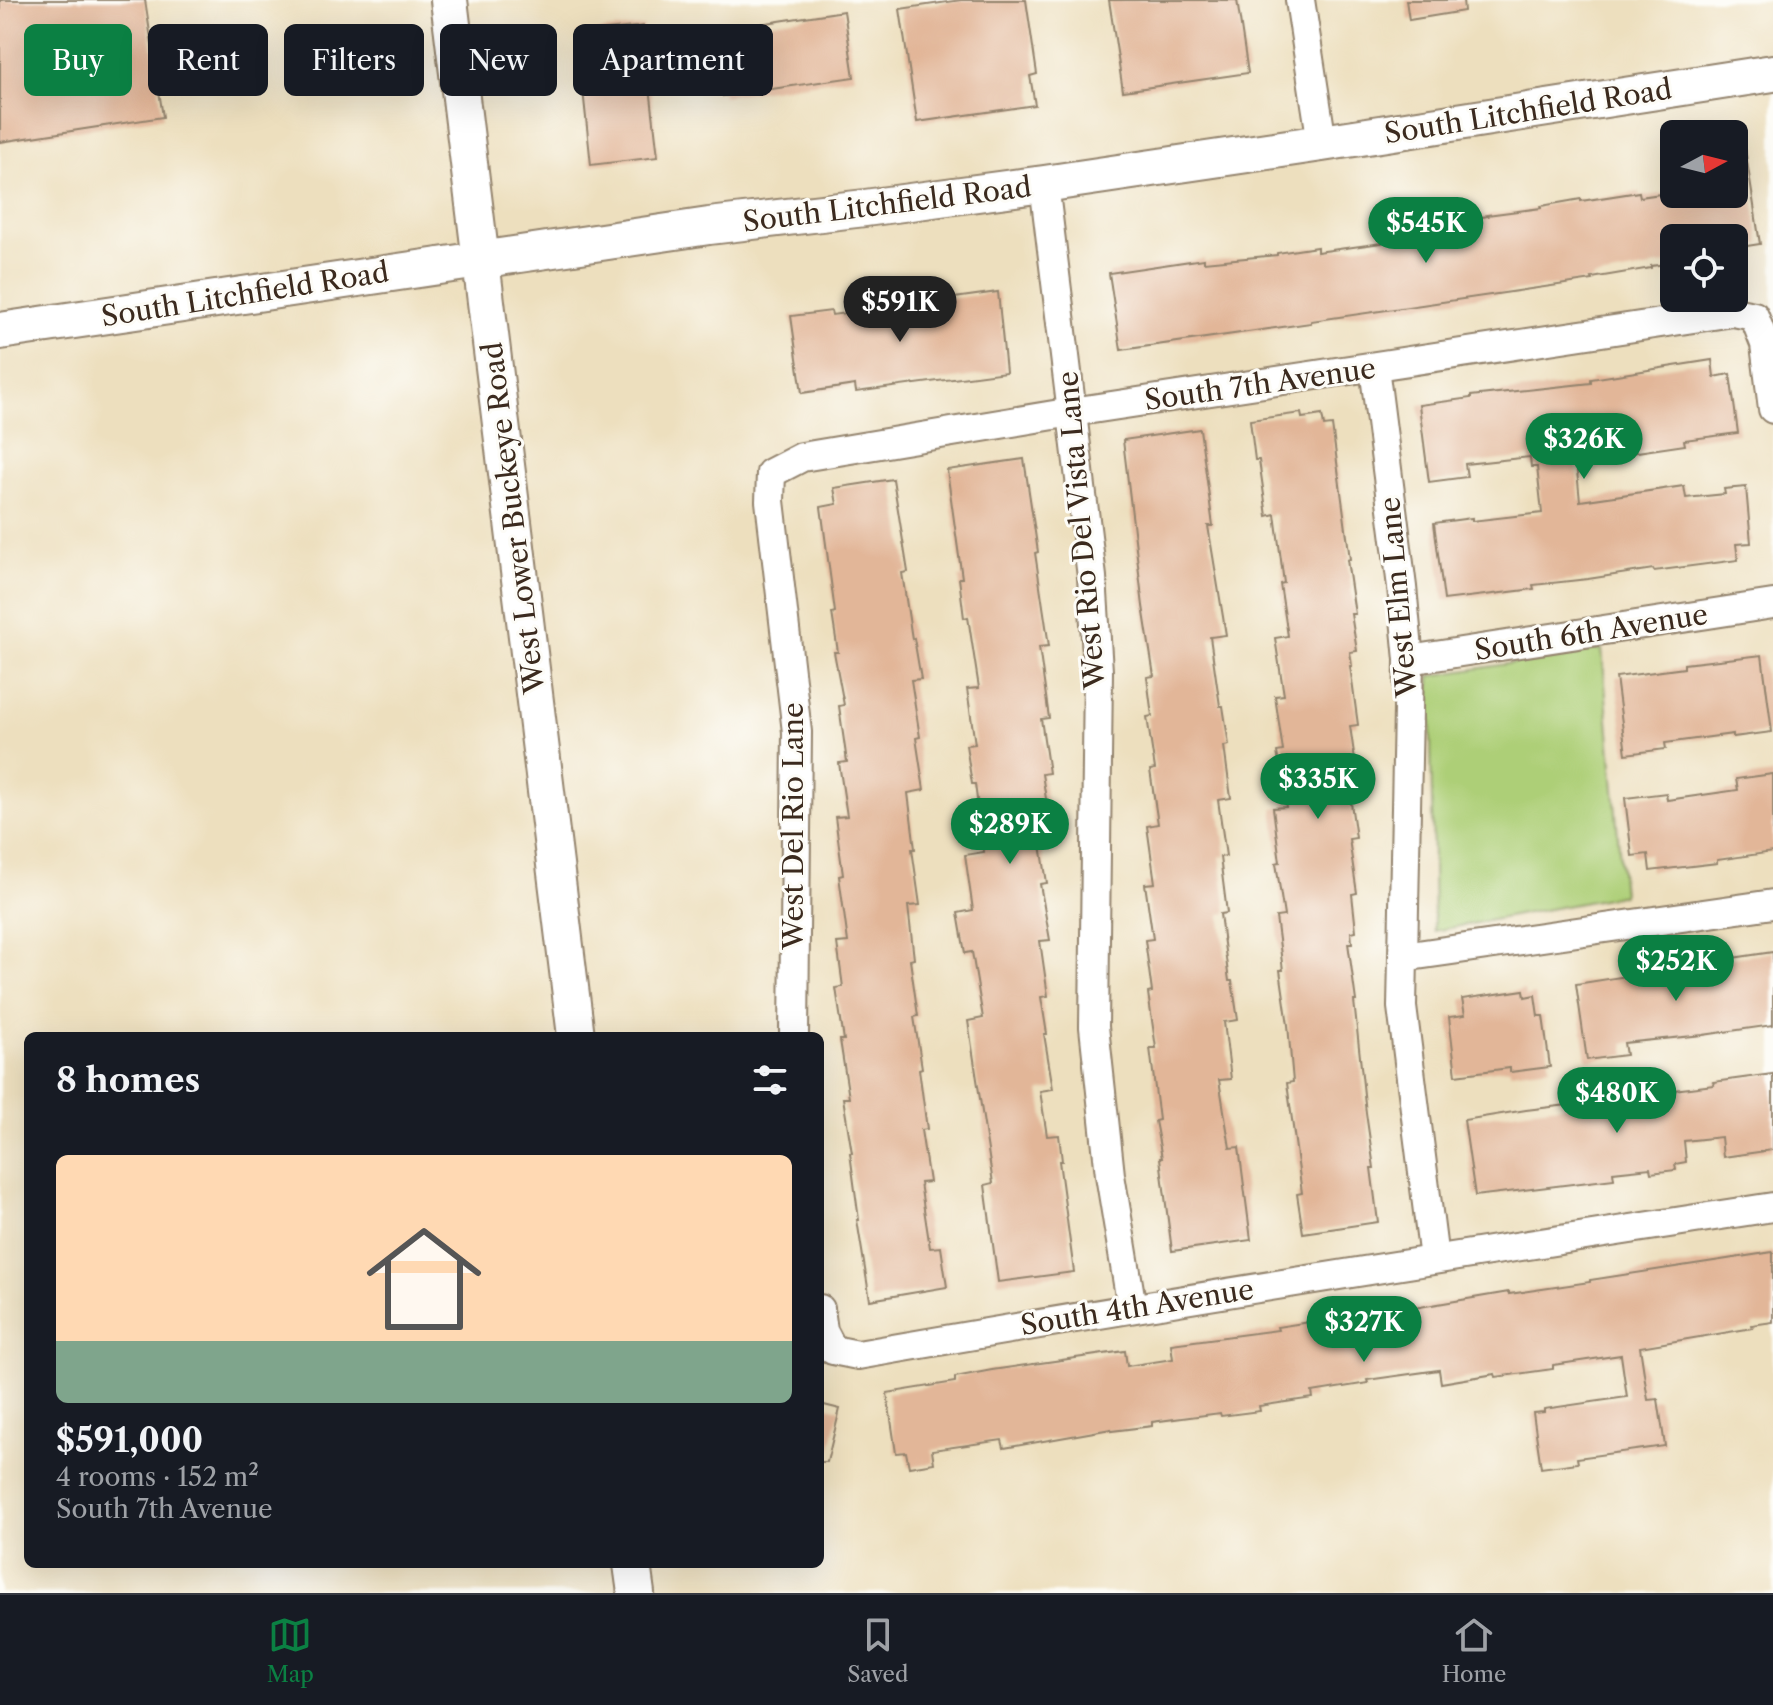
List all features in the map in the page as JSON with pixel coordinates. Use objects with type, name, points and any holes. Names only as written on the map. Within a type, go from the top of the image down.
[{"type":"main road","name":"West Lower Buckeye Road","points":[[449,0],[576,1032]]},
{"type":"main road","name":"South Litchfield Road","points":[[0,331],[709,226],[1044,184],[1773,73]]},
{"type":"main road","points":[[633,1568],[636,1593]]},
{"type":"street","points":[[1300,0],[1322,143]]},
{"type":"street","name":"West Rio Del Vista Lane","points":[[1044,184],[1092,577],[1098,671],[1094,1027],[1110,1175],[1132,1308]]},
{"type":"street","name":"South 7th Avenue","points":[[771,473],[802,457],[1072,412],[1733,312],[1754,316],[1765,344],[1773,409]]},
{"type":"street","name":"West Elm Lane","points":[[1374,367],[1409,660],[1402,1007],[1434,1259]]},
{"type":"street","name":"West Del Rio Lane","points":[[771,473],[770,501],[797,732],[794,1032]]},
{"type":"street","name":"South 6th Avenue","points":[[1409,660],[1773,604]]},
{"type":"street","points":[[1403,957],[1773,904]]},
{"type":"street","name":"South 4th Avenue","points":[[824,1333],[833,1350],[858,1355],[1434,1259],[1773,1207]]},
{"type":"green space","points":[[1602,649],[1623,895],[1434,931],[1430,676]]},
{"type":"building","points":[[0,0],[145,0],[149,24],[148,96],[160,96],[163,117],[0,142]]},
{"type":"building","points":[[961,0],[1026,0],[1037,74],[1030,76],[1035,105],[917,122],[900,9]]},
{"type":"building","points":[[1109,0],[1237,0],[1248,73],[1123,91]]},
{"type":"building","points":[[1406,0],[1463,0],[1464,11],[1409,20]]},
{"type":"building","points":[[844,11],[854,77],[773,89],[773,24],[760,24]]},
{"type":"building","points":[[584,96],[651,96],[658,157],[591,165]]},
{"type":"building","points":[[1748,167],[1760,244],[1748,246],[1748,224],[1660,224],[1660,265],[1651,268],[1593,280],[1121,350],[1109,273],[1204,259],[1204,262],[1277,255],[1317,247],[1317,252],[1382,243],[1380,232],[1541,208],[1581,199],[1639,192],[1640,197],[1660,194],[1660,208],[1748,208]]},
{"type":"building","points":[[998,292],[1006,372],[856,392],[855,385],[802,393],[791,316],[831,311],[832,315]]},
{"type":"building","points":[[1712,360],[1714,377],[1730,374],[1738,433],[1684,440],[1685,445],[1576,461],[1580,501],[1684,486],[1686,498],[1725,494],[1724,489],[1746,487],[1751,543],[1736,544],[1738,560],[1533,585],[1534,589],[1444,600],[1434,523],[1542,513],[1537,467],[1531,467],[1530,457],[1465,464],[1467,477],[1429,482],[1419,405],[1591,383],[1591,379]]},
{"type":"building","points":[[1301,413],[1302,418],[1322,415],[1324,426],[1332,425],[1350,559],[1347,560],[1355,614],[1351,614],[1357,651],[1350,652],[1350,666],[1358,725],[1350,726],[1358,781],[1348,782],[1356,838],[1349,839],[1357,893],[1352,894],[1356,931],[1351,932],[1352,943],[1348,943],[1378,1222],[1303,1233],[1297,1194],[1302,1193],[1287,1083],[1293,1082],[1276,917],[1284,916],[1276,863],[1280,862],[1273,808],[1286,807],[1277,752],[1283,751],[1275,696],[1284,695],[1275,638],[1288,636],[1280,584],[1284,583],[1275,514],[1267,516],[1250,420]]},
{"type":"building","points":[[1200,429],[1213,526],[1208,526],[1226,635],[1210,637],[1229,745],[1224,746],[1231,798],[1218,800],[1226,856],[1220,857],[1227,913],[1220,914],[1238,1020],[1224,1022],[1231,1079],[1219,1080],[1230,1148],[1239,1147],[1251,1240],[1172,1251],[1155,1121],[1159,1120],[1150,1048],[1156,1048],[1145,940],[1153,939],[1145,884],[1155,883],[1147,826],[1158,824],[1150,770],[1155,769],[1147,717],[1152,716],[1147,677],[1154,676],[1123,440]]},
{"type":"building","points":[[1024,459],[1049,646],[1039,647],[1049,718],[1041,719],[1049,773],[1042,774],[1048,811],[1036,813],[1047,883],[1040,884],[1050,940],[1040,941],[1048,996],[1041,997],[1053,1089],[1040,1091],[1047,1136],[1059,1135],[1062,1161],[1059,1161],[1074,1272],[998,1282],[985,1185],[993,1183],[968,1021],[983,1018],[972,952],[965,953],[958,913],[973,910],[965,855],[984,852],[975,784],[972,784],[966,745],[975,744],[967,689],[979,688],[968,617],[964,618],[959,578],[962,578],[947,470]]},
{"type":"building","points":[[893,479],[908,572],[902,573],[921,679],[911,680],[924,790],[908,793],[920,905],[908,906],[914,959],[910,960],[927,1129],[921,1130],[929,1182],[920,1183],[930,1248],[941,1247],[947,1287],[870,1300],[843,1098],[849,1098],[836,988],[843,987],[837,943],[848,942],[835,817],[847,816],[839,763],[847,762],[839,706],[844,705],[834,652],[838,652],[832,613],[835,612],[821,507],[837,504],[834,488]]},
{"type":"building","points":[[1762,655],[1772,732],[1665,743],[1666,749],[1626,754],[1616,677],[1684,668],[1684,664]]},
{"type":"building","points":[[1773,774],[1773,852],[1650,871],[1648,854],[1632,856],[1625,798],[1666,793],[1667,800],[1738,790],[1736,779]]},
{"type":"building","points":[[1773,952],[1773,1025],[1624,1043],[1626,1055],[1587,1060],[1576,984],[1640,974],[1640,971],[1692,966]]},
{"type":"building","points":[[1524,990],[1525,997],[1535,995],[1538,1016],[1543,1016],[1550,1067],[1456,1075],[1449,1017],[1465,1015],[1462,999]]},
{"type":"building","points":[[1773,1074],[1773,1150],[1723,1157],[1721,1137],[1684,1141],[1686,1162],[1675,1164],[1676,1170],[1651,1173],[1650,1168],[1613,1172],[1614,1179],[1475,1196],[1464,1120],[1642,1096]]},
{"type":"building","points":[[1773,1252],[1773,1322],[1640,1347],[1648,1400],[1658,1399],[1665,1446],[1577,1458],[1578,1463],[1541,1468],[1533,1413],[1627,1397],[1621,1355],[1553,1365],[1553,1369],[1441,1383],[1439,1370],[1367,1380],[1368,1383],[1312,1392],[1313,1398],[1259,1406],[1260,1411],[1152,1422],[1152,1426],[1111,1429],[1004,1448],[1002,1440],[932,1450],[934,1463],[909,1467],[906,1452],[896,1453],[887,1393],[955,1382],[955,1377],[1125,1351],[1127,1366],[1173,1359],[1171,1344],[1278,1330],[1277,1327],[1342,1317],[1344,1329],[1391,1322],[1389,1311]]},
{"type":"building","points":[[824,1405],[840,1409],[827,1462],[824,1462]]}]
